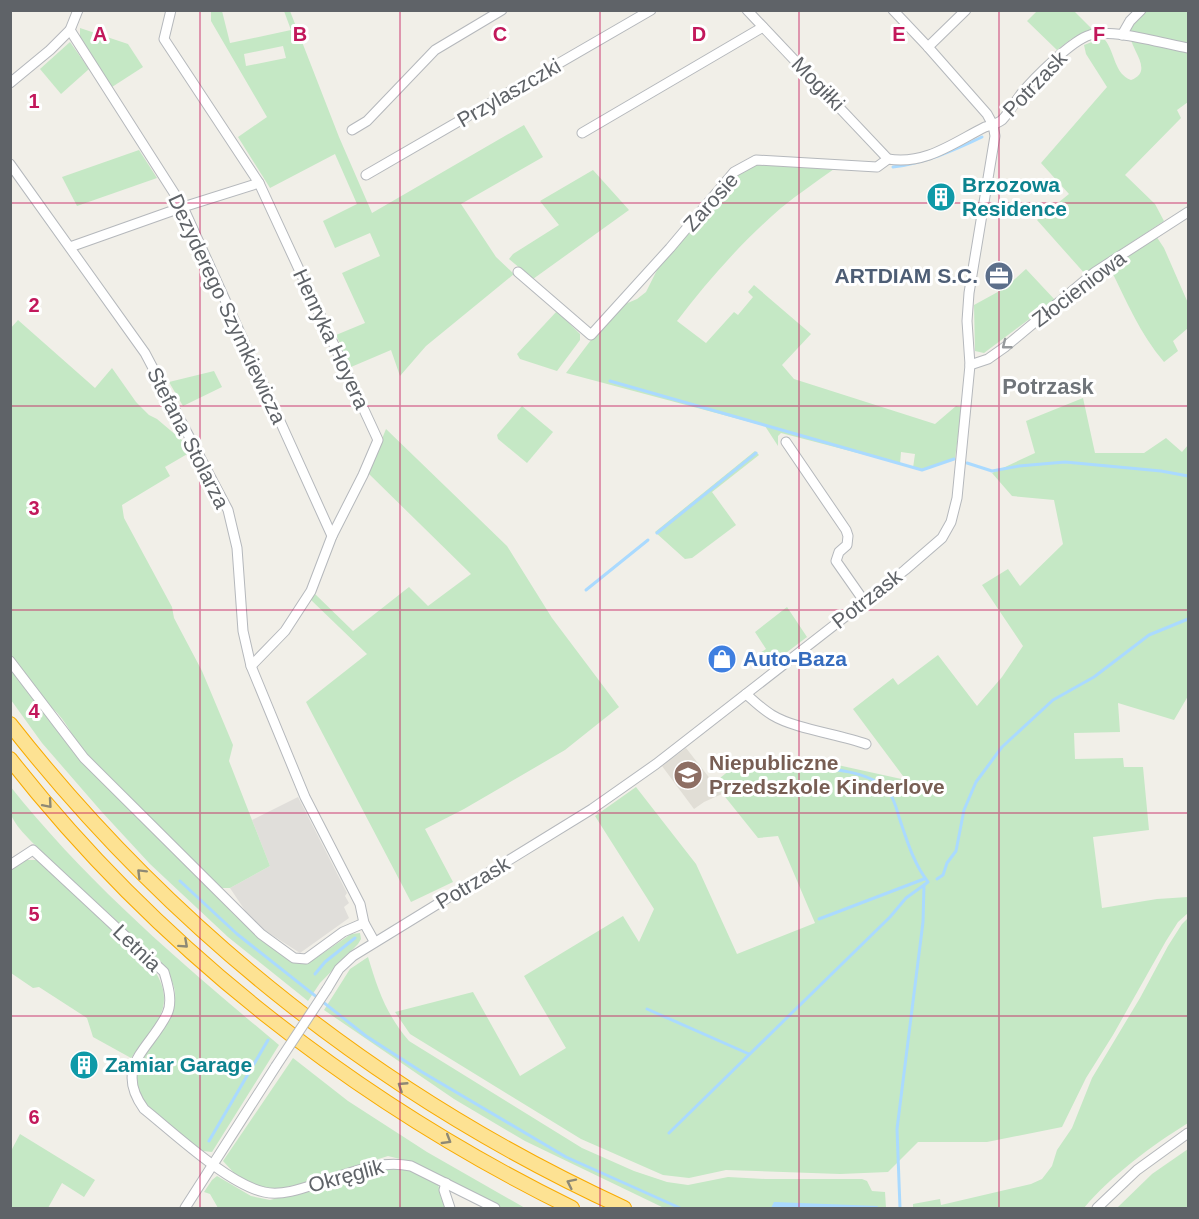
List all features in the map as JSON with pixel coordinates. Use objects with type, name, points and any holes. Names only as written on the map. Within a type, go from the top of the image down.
[{"type":"highway","points":[[10,724],[78,807],[142,874],[214,942],[280,998],[374,1067],[466,1126],[521,1158],[624,1209]]},
{"type":"highway","points":[[10,759],[128,891],[195,954],[268,1016],[337,1068],[416,1122],[572,1209]]},
{"type":"street","points":[[10,83],[70,30],[78,10]]},
{"type":"street","name":"Henryka Hoyera","points":[[171,10],[164,39],[259,183],[378,440],[332,536],[310,591],[285,631],[251,666]]},
{"type":"street","points":[[352,130],[367,121],[435,50],[502,10]]},
{"type":"street","name":"Przylaszczki","points":[[366,175],[651,10]]},
{"type":"street","name":"Mogiłki","points":[[747,10],[888,159]]},
{"type":"street","points":[[893,10],[987,114],[993,125]]},
{"type":"street","points":[[928,47],[966,10]]},
{"type":"street","points":[[1122,34],[1141,10]]},
{"type":"street","points":[[582,133],[763,27]]},
{"type":"street","name":"Dezyderego Szymkiewicza","points":[[70,30],[183,207],[332,536]]},
{"type":"street","name":"Potrzask","points":[[185,1209],[345,962],[374,941],[592,809],[656,764],[934,546],[951,522],[957,498],[970,365],[967,321],[969,293],[995,136],[993,125],[1001,120],[1023,92],[1064,51],[1090,35],[1122,34],[1188,48]]},
{"type":"street","name":"Zarosie","points":[[518,272],[591,334],[670,248],[735,172],[756,160],[877,167],[888,159],[900,161],[918,158],[947,149],[993,125]]},
{"type":"street","name":"Stefana Stolarza","points":[[10,164],[145,353],[228,510],[237,548],[243,631],[251,666],[305,797],[360,904],[364,923],[374,941]]},
{"type":"street","points":[[70,247],[259,183]]},
{"type":"street","name":"Złocieniowa","points":[[970,365],[988,359],[1095,272],[1188,212]]},
{"type":"street","points":[[786,442],[846,530],[847,545],[839,552],[836,561],[864,601]]},
{"type":"street","points":[[10,661],[84,758],[261,934],[294,958],[306,959],[343,932],[364,923]]},
{"type":"street","points":[[746,693],[768,712],[786,722],[844,736],[866,744]]},
{"type":"street","name":"Letnia","points":[[10,865],[33,850],[164,972],[170,992],[168,1012],[135,1065],[131,1081],[135,1097],[144,1109],[214,1165]]},
{"type":"street","points":[[1097,1209],[1137,1170],[1188,1133]]},
{"type":"street","name":"Okręglik","points":[[214,1165],[238,1182],[265,1193],[281,1193],[364,1168],[397,1163],[411,1166],[495,1209]]},
{"type":"street","points":[[446,1183],[444,1190],[450,1209]]},
{"type":"shaded area","name":"Niepubliczne Przedszkole Kinderlove","points":[[686,748],[722,794],[694,809],[662,766]]},
{"type":"shaded area","points":[[298,797],[347,893],[345,896],[349,903],[344,907],[349,918],[300,953],[264,930],[246,912],[230,888],[270,866],[252,820]]},
{"type":"green space","points":[[1038,10],[1074,11],[1092,29],[1071,39],[1057,50],[1027,21]]},
{"type":"green space","points":[[211,11],[222,11],[230,43],[291,30],[284,11],[290,11],[339,137],[372,213],[524,125],[543,157],[461,204],[496,257],[514,274],[426,346],[400,376],[391,350],[351,367],[336,335],[365,323],[342,273],[380,256],[370,233],[335,248],[323,221],[357,204],[335,154],[270,188],[238,137],[267,117],[211,21]],"holes":[[[283,46],[286,58],[246,66],[244,54]]]},
{"type":"green space","points":[[1146,11],[1188,11],[1188,102],[1177,110],[1181,118],[1125,175],[1155,204],[1164,221],[1086,275],[1037,220],[1069,194],[1041,163],[1107,87],[1086,54],[1084,45],[1097,40],[1105,40],[1121,73],[1131,80],[1139,75],[1141,69],[1130,31],[1133,22]]},
{"type":"green space","points":[[80,28],[128,44],[143,67],[112,87],[80,38]]},
{"type":"green space","points":[[70,42],[89,69],[61,94],[40,69]]},
{"type":"green space","points":[[139,150],[157,178],[77,206],[62,177]]},
{"type":"green space","points":[[758,164],[834,169],[787,203],[753,234],[713,276],[677,321],[706,343],[734,312],[738,315],[753,297],[748,292],[754,285],[811,334],[782,365],[794,379],[935,424],[956,406],[962,407],[955,458],[923,469],[913,468],[915,454],[901,452],[900,464],[781,433],[778,436],[778,446],[765,426],[566,373],[591,340],[623,305],[646,292],[658,268],[695,226],[699,225],[734,177]]},
{"type":"green space","points":[[593,170],[629,210],[533,279],[509,259],[513,254],[559,225],[540,201]]},
{"type":"green space","points":[[1156,236],[1164,248],[1188,303],[1188,328],[1173,341],[1178,351],[1164,362],[1141,328],[1110,268]]},
{"type":"green space","points":[[1026,269],[1055,300],[984,353],[975,351],[974,305],[1005,288]]},
{"type":"green space","points":[[557,311],[580,334],[580,340],[557,371],[520,359],[517,354]]},
{"type":"green space","points":[[18,320],[95,388],[112,368],[136,402],[183,441],[189,453],[165,467],[170,476],[122,505],[124,518],[172,607],[174,618],[202,671],[233,745],[229,761],[270,866],[230,888],[221,888],[81,751],[62,719],[47,704],[11,656],[10,329]]},
{"type":"green space","points":[[214,371],[222,387],[183,406],[169,382]]},
{"type":"green space","points":[[1083,398],[1095,453],[1144,453],[1166,438],[1182,452],[1188,445],[1188,696],[1174,720],[1118,703],[1120,732],[1074,733],[1075,759],[1123,758],[1124,767],[1143,767],[1149,830],[1093,837],[1102,908],[1157,899],[1188,897],[1188,913],[1178,922],[1166,941],[1086,1078],[1062,1127],[987,1142],[918,1142],[888,1172],[840,1174],[726,1170],[689,1178],[663,1175],[581,1139],[410,1034],[395,1012],[473,992],[520,1076],[566,1048],[524,976],[623,916],[639,942],[654,909],[595,816],[636,787],[696,864],[737,954],[815,923],[778,836],[758,838],[714,783],[742,760],[833,764],[906,780],[853,709],[893,678],[898,685],[938,655],[977,706],[1002,677],[1023,646],[982,585],[1008,569],[1020,586],[1063,544],[1054,500],[1012,496],[992,473],[1035,453],[1026,421]]},
{"type":"green space","points":[[522,406],[553,432],[527,463],[498,439],[497,435]]},
{"type":"green space","points":[[386,429],[507,546],[552,618],[619,707],[565,750],[425,829],[453,882],[411,902],[306,702],[367,654],[311,600],[314,593],[353,631],[409,587],[428,606],[471,574],[368,473]]},
{"type":"green space","points":[[755,451],[759,455],[712,492],[736,525],[692,558],[685,559],[655,532]]},
{"type":"green space","points":[[787,607],[807,637],[774,662],[761,660],[757,655],[766,649],[755,632]]},
{"type":"green space","points":[[11,665],[82,761],[222,900],[236,917],[274,948],[298,962],[307,964],[351,934],[360,933],[361,939],[358,944],[320,983],[308,1001],[228,937],[150,864],[101,811],[42,743],[11,700]]},
{"type":"green space","points":[[10,786],[71,857],[104,890],[207,985],[279,1045],[212,1152],[203,1151],[150,1110],[136,1088],[137,1071],[144,1055],[166,1023],[173,1007],[175,990],[166,972],[126,930],[20,829],[11,814]]},
{"type":"green space","points":[[26,860],[38,860],[148,961],[158,976],[163,989],[162,1012],[157,1023],[131,1058],[93,1037],[87,1018],[39,987],[33,988],[11,973],[10,868]]},
{"type":"green space","points":[[1188,918],[1188,1123],[1133,1162],[1084,1208],[913,1208],[913,1204],[940,1199],[941,1205],[1031,1184],[1042,1179],[1052,1166],[1057,1150],[1072,1128],[1092,1078],[1168,946]]},
{"type":"green space","points":[[368,957],[384,1001],[394,1021],[409,1041],[582,1148],[634,1171],[667,1182],[688,1185],[728,1177],[862,1179],[867,1181],[872,1191],[885,1192],[886,1208],[664,1208],[525,1141],[454,1099],[324,1010],[350,969]]},
{"type":"green space","points":[[293,1058],[348,1101],[427,1152],[525,1208],[500,1208],[412,1162],[388,1156],[274,1190],[257,1186],[235,1174],[223,1161]]},
{"type":"green space","points":[[20,1134],[95,1180],[84,1197],[62,1183],[48,1208],[11,1208],[11,1151]]},
{"type":"green space","points":[[1188,1149],[1188,1208],[1117,1208],[1152,1174]]},
{"type":"green space","points":[[411,1168],[437,1182],[446,1208],[218,1208],[210,1194],[204,1192],[217,1176],[251,1196],[270,1200],[367,1169]]},
{"type":"water","points":[[774,1202],[878,1206],[877,1208],[771,1208]]},
{"type":"waterway","points":[[893,167],[939,156],[982,137]]},
{"type":"waterway","points":[[610,381],[922,470],[954,459]]},
{"type":"waterway","points":[[657,533],[756,453]]},
{"type":"waterway","points":[[967,463],[992,471],[1065,462],[1161,471],[1188,476]]},
{"type":"waterway","points":[[586,590],[648,540]]},
{"type":"waterway","points":[[937,879],[943,875],[947,863],[956,851],[964,810],[976,782],[1002,747],[1053,700],[1094,677],[1149,635],[1188,619]]},
{"type":"waterway","points":[[782,764],[841,770],[870,778],[882,785],[893,800],[911,852],[928,882],[924,885],[923,922],[897,1129],[900,1208]]},
{"type":"waterway","points":[[819,919],[924,879]]},
{"type":"waterway","points":[[180,881],[237,934],[366,1036],[422,1072],[566,1157],[680,1208]]},
{"type":"waterway","points":[[669,1133],[890,917],[906,898],[924,885]]},
{"type":"waterway","points":[[315,974],[325,962],[355,938]]},
{"type":"waterway","points":[[647,1009],[749,1054]]},
{"type":"waterway","points":[[209,1141],[268,1040]]},
{"type":"place","name":"Brzozowa Residence","points":[[941,197]]},
{"type":"place","name":"ARTDIAM S.C.","points":[[999,276]]},
{"type":"place","name":"Auto-Baza","points":[[722,659]]},
{"type":"place","name":"Niepubliczne Przedszkole Kinderlove","points":[[688,775]]},
{"type":"place","name":"Zamiar Garage","points":[[84,1065]]},
{"type":"district","name":"Potrzask","points":[[1048,386]]}]
